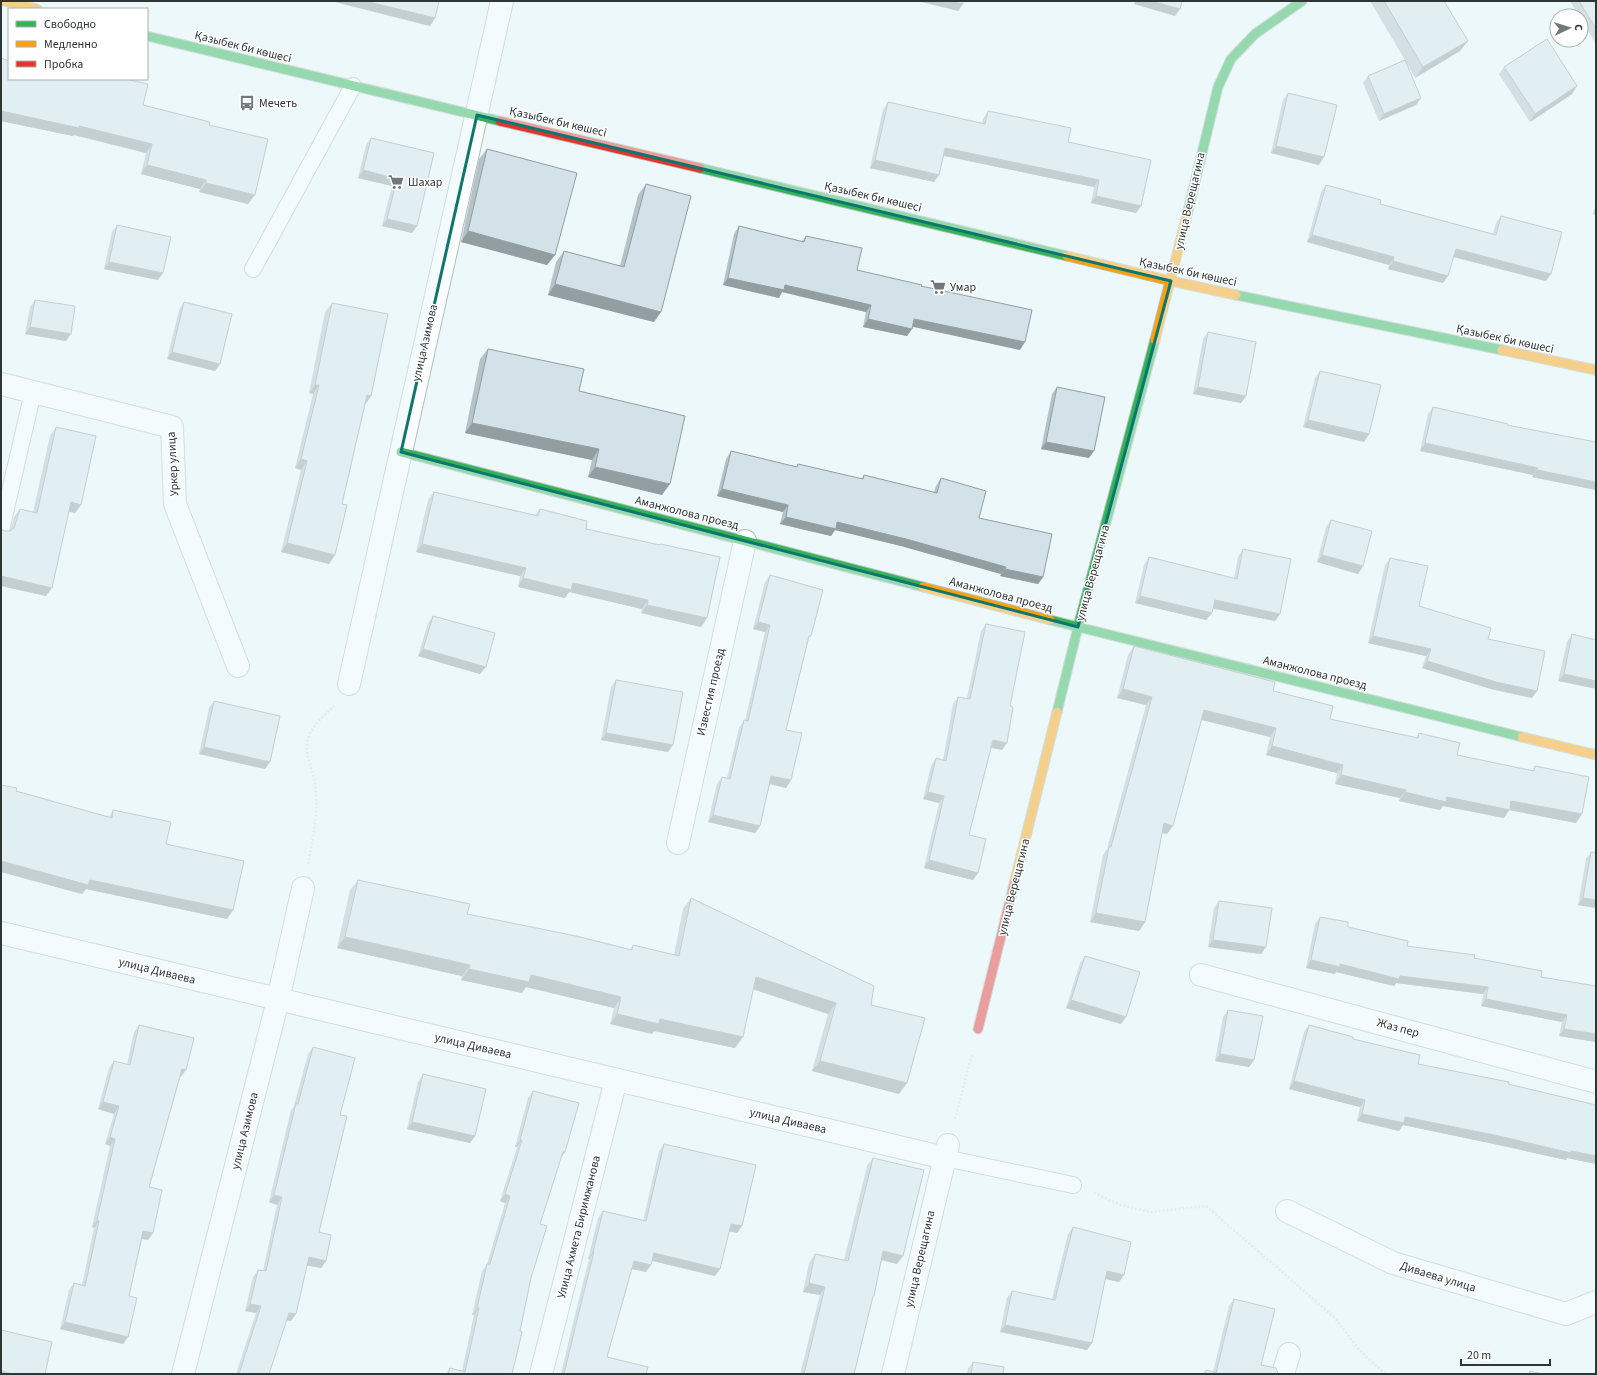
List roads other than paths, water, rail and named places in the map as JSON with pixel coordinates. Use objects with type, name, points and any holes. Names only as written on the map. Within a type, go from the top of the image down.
[{"type":"street","points":[[4,1],[32,8]]},
{"type":"street","name":"улица Азимова","points":[[344,693],[401,452],[502,1]]},
{"type":"street","name":"улица Верещагина","points":[[978,1029],[1078,627],[1171,281],[1218,87],[1231,60],[1246,41],[1263,27],[1302,1]]},
{"type":"street","name":"Қазыбек би көшесі","points":[[148,36],[1171,281],[1596,370]]},
{"type":"street","name":"Уркер улица","points":[[1,384],[172,427],[175,504],[238,666]]},
{"type":"street","name":"Аманжолова проезд","points":[[401,452],[1078,627],[1596,755]]},
{"type":"street","name":"Известия проезд","points":[[678,843],[745,541]]},
{"type":"street","name":"улица Азимова","points":[[183,1374],[278,1000],[303,888]]},
{"type":"street","name":"улица Диваева","points":[[1,933],[616,1080],[946,1151]]},
{"type":"street","name":"Жаз пер","points":[[1201,975],[1596,1082]]},
{"type":"street","name":"Улица Ахмета Биримжанова","points":[[542,1374],[616,1080]]},
{"type":"street","name":"улица Верещагина","points":[[893,1374],[946,1151]]},
{"type":"street","name":"Диваева улица","points":[[1287,1211],[1392,1263],[1550,1310],[1566,1314],[1596,1302]]},
{"type":"lane","points":[[254,269],[353,86]]},
{"type":"lane","points":[[1,530],[33,392]]},
{"type":"lane","points":[[946,1151],[1073,1185]]},
{"type":"place","name":"Мечеть","points":[[247,103]]},
{"type":"place","name":"Шахар","points":[[396,182]]},
{"type":"place","name":"Умар","points":[[938,287]]}]
